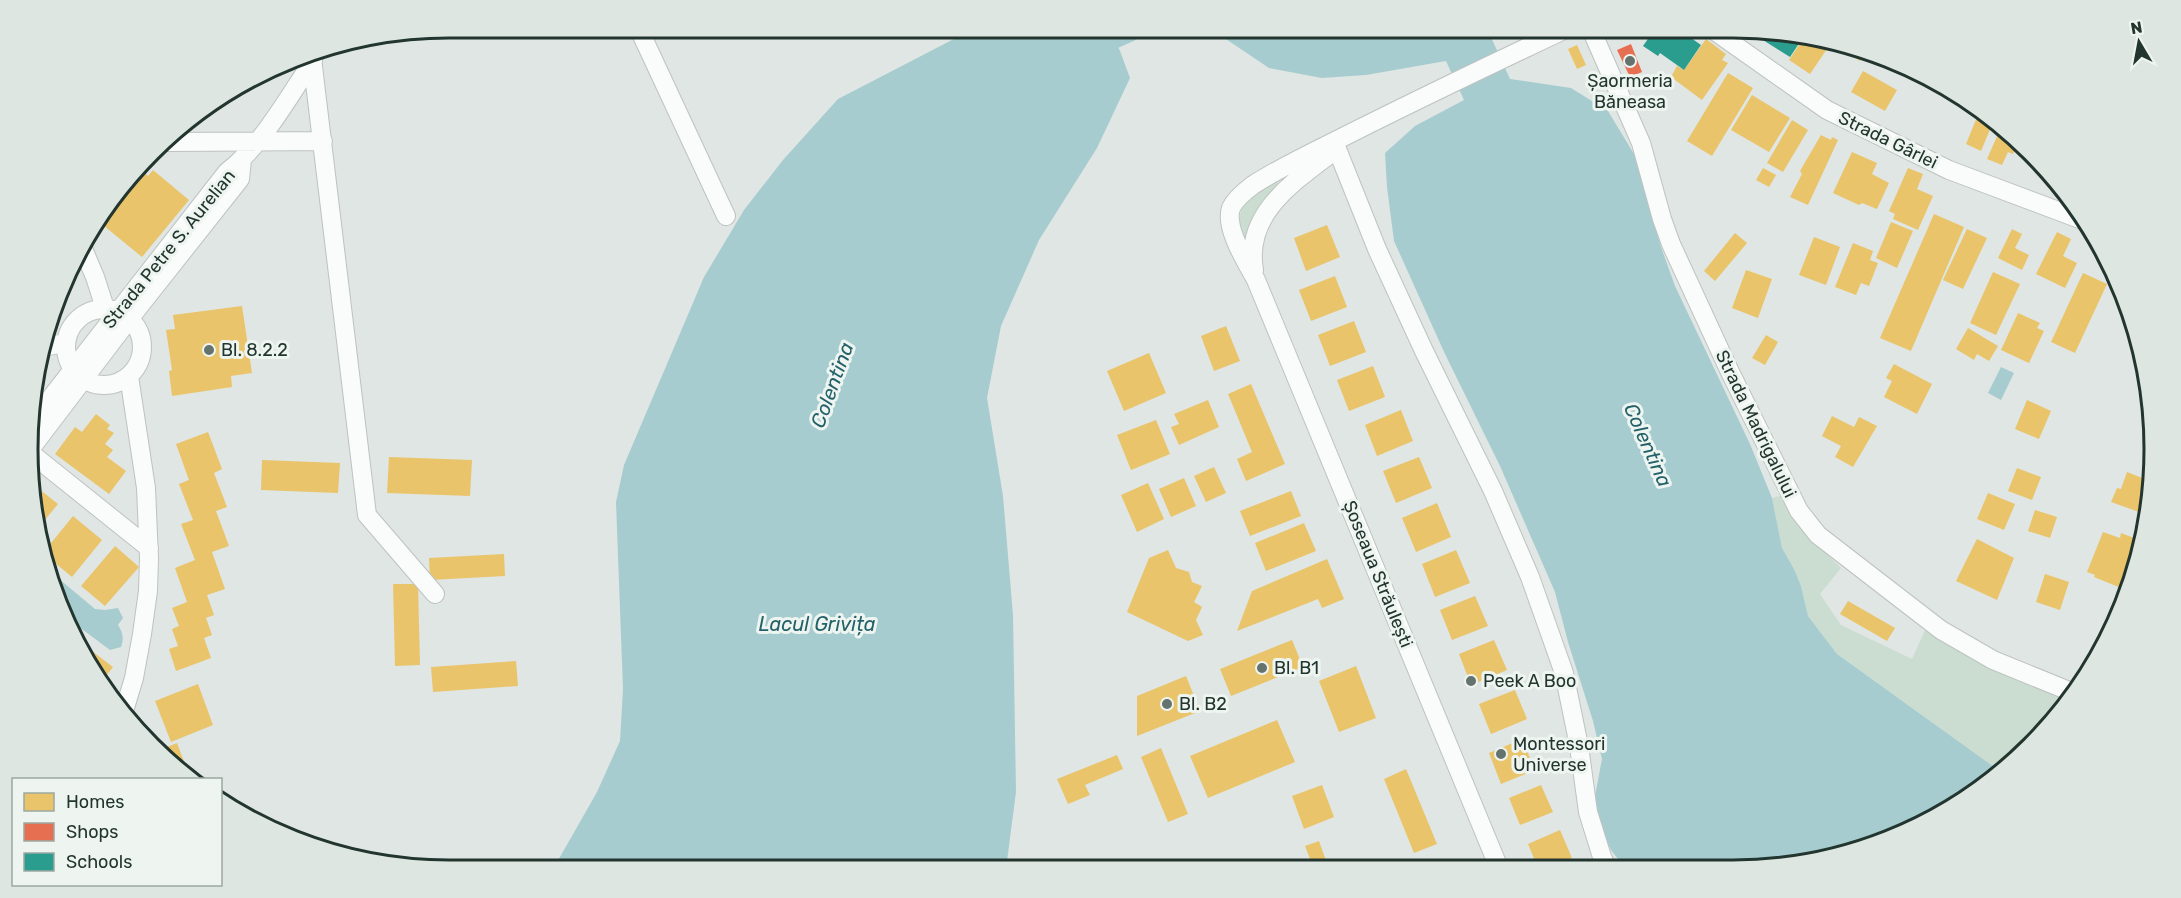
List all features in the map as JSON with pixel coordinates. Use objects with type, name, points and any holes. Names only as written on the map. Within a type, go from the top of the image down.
[{"type":"street","points":[[643,38],[726,216]]},
{"type":"street","points":[[1256,280],[1231,227],[1231,208],[1239,197],[1265,178],[1429,93],[1547,38]]},
{"type":"street","name":"Strada Madrigalului","points":[[1595,38],[1641,143],[1671,244],[1730,372],[1808,525],[1941,630],[1994,660],[2066,690]]},
{"type":"street","name":"Strada Gârlei","points":[[1725,38],[1827,110],[1949,170],[2071,216]]},
{"type":"street","points":[[313,61],[367,515],[435,594]]},
{"type":"street","points":[[257,142],[308,63]]},
{"type":"street","points":[[1256,280],[1252,260],[1257,229],[1278,195],[1374,122]]},
{"type":"street","name":"Strada Petre S. Aurelian","points":[[176,142],[323,141]]},
{"type":"street","name":"Strada Petre S. Aurelian","points":[[38,438],[118,312],[240,179],[242,160],[257,142]]},
{"type":"street","points":[[1337,149],[1377,249],[1493,491],[1530,577],[1564,673],[1579,746],[1588,812],[1603,860]]},
{"type":"street","name":"Strada Petre S. Aurelian","points":[[86,256],[95,277],[118,312]]},
{"type":"street","name":"Șoseaua Străulești","points":[[1256,280],[1496,860]]},
{"type":"street","points":[[91,311],[118,312],[140,334],[142,354],[138,366],[129,376],[115,384],[99,385],[79,375],[67,357],[66,343],[70,329],[79,318],[91,311]]},
{"type":"street","points":[[51,345],[66,343]]},
{"type":"street","name":"Strada Petre S. Aurelian","points":[[39,415],[79,375]]},
{"type":"street","points":[[126,704],[134,678],[142,634],[148,591],[149,548],[146,488],[129,376]]},
{"type":"street","points":[[38,459],[149,548]]},
{"type":"green space","points":[[1275,180],[1280,186],[1246,239],[1241,229],[1241,211],[1251,197]]},
{"type":"green space","points":[[1784,495],[1814,541],[1841,568],[1820,594],[1841,625],[1912,659],[1926,628],[2062,694],[2023,740],[1993,766],[1837,654],[1808,616],[1801,586],[1782,548],[1772,498]]},
{"type":"water","name":"Lacul Grivița","points":[[956,38],[1114,38],[1130,78],[1097,148],[1039,240],[1001,326],[987,398],[1003,496],[1013,615],[1016,792],[1007,860],[558,860],[597,792],[620,741],[623,689],[616,502],[624,465],[704,277],[744,210],[783,160],[838,99]]},
{"type":"water","points":[[1224,38],[1491,38],[1510,79],[1571,88],[1608,111],[1634,154],[1661,247],[1675,286],[1750,444],[1772,498],[1782,548],[1801,586],[1808,616],[1837,654],[1993,766],[1961,791],[1914,818],[1864,839],[1812,853],[1759,860],[1619,860],[1601,829],[1595,796],[1602,759],[1555,592],[1500,466],[1445,354],[1394,241],[1385,153],[1415,126],[1464,100],[1446,61],[1366,75],[1322,78],[1269,68]]},
{"type":"water","points":[[2001,367],[2014,373],[2001,400],[1988,393]]},
{"type":"water","points":[[58,578],[95,609],[118,608],[123,618],[118,625],[122,636],[121,647],[110,650],[78,626]]},
{"type":"building: Homes","points":[[1706,39],[1726,54],[1722,60],[1728,63],[1702,100],[1671,77],[1677,66],[1684,70]]},
{"type":"building: Homes","points":[[1800,43],[1827,49],[1810,74],[1789,60]]},
{"type":"building: Homes","points":[[1577,45],[1586,65],[1577,69],[1568,49]]},
{"type":"building: Homes","points":[[1863,71],[1897,90],[1885,111],[1851,92]]},
{"type":"building: Homes","points":[[1728,73],[1753,88],[1712,156],[1687,141]]},
{"type":"building: Homes","points":[[1752,95],[1790,118],[1769,152],[1731,130]]},
{"type":"building: Homes","points":[[1977,118],[1990,129],[1981,151],[1966,144]]},
{"type":"building: Homes","points":[[1792,120],[1808,130],[1783,172],[1767,163]]},
{"type":"building: Homes","points":[[1821,135],[1831,140],[1832,137],[1838,140],[1808,205],[1790,197],[1802,174],[1800,171]]},
{"type":"building: Homes","points":[[1997,135],[2015,150],[2013,154],[2008,152],[2002,165],[1987,159]]},
{"type":"building: Homes","points":[[1852,152],[1877,163],[1872,174],[1889,183],[1877,209],[1862,203],[1859,205],[1833,193]]},
{"type":"building: Homes","points":[[1763,168],[1776,175],[1769,187],[1756,180]]},
{"type":"building: Homes","points":[[1908,168],[1923,174],[1917,189],[1933,196],[1918,230],[1893,219],[1895,214],[1889,211]]},
{"type":"building: Homes","points":[[153,170],[189,200],[142,257],[104,226],[140,178],[145,173],[148,176]]},
{"type":"building: Homes","points":[[1934,214],[1964,227],[1911,351],[1880,338]]},
{"type":"building: Homes","points":[[1891,222],[1913,231],[1897,268],[1876,258]]},
{"type":"building: Homes","points":[[1327,225],[1340,257],[1306,271],[1294,238]]},
{"type":"building: Homes","points":[[1967,229],[1987,238],[1963,289],[1943,280]]},
{"type":"building: Homes","points":[[2012,229],[2022,234],[2015,248],[2029,255],[2022,270],[1998,258]]},
{"type":"building: Homes","points":[[2057,232],[2071,239],[2063,256],[2077,263],[2065,288],[2036,274]]},
{"type":"building: Homes","points":[[1735,233],[1747,243],[1715,281],[1704,271]]},
{"type":"building: Homes","points":[[1814,237],[1840,247],[1826,285],[1799,275]]},
{"type":"building: Homes","points":[[1853,243],[1873,251],[1870,260],[1878,263],[1869,286],[1861,283],[1856,295],[1835,287]]},
{"type":"building: Homes","points":[[1746,270],[1772,279],[1758,318],[1732,308]]},
{"type":"building: Homes","points":[[1993,272],[2020,284],[1996,335],[1970,323]]},
{"type":"building: Homes","points":[[2083,273],[2107,284],[2075,353],[2051,342]]},
{"type":"building: Homes","points":[[1335,276],[1347,307],[1311,321],[1299,290]]},
{"type":"building: Homes","name":"Bl. 8.2.2","points":[[242,306],[252,373],[231,376],[232,387],[172,396],[169,371],[172,370],[166,330],[175,329],[173,315]]},
{"type":"building: Homes","points":[[2018,313],[2040,323],[2037,328],[2044,331],[2029,363],[2001,350]]},
{"type":"building: Homes","points":[[1354,321],[1366,352],[1330,366],[1318,335]]},
{"type":"building: Homes","points":[[1226,326],[1240,361],[1214,371],[1201,336]]},
{"type":"building: Homes","points":[[1968,328],[1998,346],[1989,361],[1977,354],[1974,360],[1956,349]]},
{"type":"building: Homes","points":[[1766,335],[1778,342],[1765,365],[1752,358]]},
{"type":"building: Homes","points":[[1149,353],[1166,393],[1124,411],[1107,371]]},
{"type":"building: Homes","points":[[1894,364],[1932,384],[1917,414],[1884,397],[1892,381],[1886,378]]},
{"type":"building: Homes","points":[[1373,366],[1385,397],[1349,411],[1337,380]]},
{"type":"building: Homes","points":[[1251,384],[1285,464],[1246,481],[1237,459],[1252,452],[1228,394]]},
{"type":"building: Homes","points":[[41,397],[45,401],[40,408]]},
{"type":"building: Homes","points":[[1208,400],[1219,427],[1179,445],[1171,427],[1179,424],[1174,414]]},
{"type":"building: Homes","points":[[2027,400],[2051,411],[2039,439],[2015,429]]},
{"type":"building: Homes","points":[[1401,410],[1413,441],[1377,456],[1365,425]]},
{"type":"building: Homes","points":[[96,414],[110,425],[107,429],[114,433],[105,444],[113,450],[107,457],[126,471],[109,494],[55,454],[75,427],[82,432]]},
{"type":"building: Homes","points":[[1832,416],[1854,427],[1859,417],[1877,426],[1853,467],[1835,457],[1841,446],[1822,436]]},
{"type":"building: Homes","points":[[1156,420],[1170,454],[1131,470],[1117,435]]},
{"type":"building: Homes","points":[[208,432],[222,469],[214,473],[227,507],[216,511],[229,546],[212,552],[225,589],[207,595],[214,615],[206,618],[212,635],[204,638],[211,658],[176,671],[169,649],[178,646],[172,629],[179,626],[172,608],[187,602],[175,568],[195,560],[181,524],[193,520],[179,484],[189,480],[176,444]]},
{"type":"building: Homes","points":[[389,457],[472,460],[470,496],[387,493]]},
{"type":"building: Homes","points":[[1419,457],[1432,488],[1396,503],[1383,471]]},
{"type":"building: Homes","points":[[262,460],[340,463],[338,493],[261,490]]},
{"type":"building: Homes","points":[[1214,467],[1226,493],[1206,502],[1194,476]]},
{"type":"building: Homes","points":[[2017,468],[2041,477],[2032,500],[2008,491]]},
{"type":"building: Homes","points":[[2127,472],[2143,478],[2139,512],[2111,502],[2117,488],[2121,489]]},
{"type":"building: Homes","points":[[1184,478],[1196,506],[1171,517],[1159,489]]},
{"type":"building: Homes","points":[[1148,483],[1164,519],[1137,532],[1121,495]]},
{"type":"building: Homes","points":[[39,489],[58,504],[44,521]]},
{"type":"building: Homes","points":[[1291,491],[1301,516],[1250,536],[1240,511]]},
{"type":"building: Homes","points":[[1988,493],[2015,504],[2004,530],[1977,519]]},
{"type":"building: Homes","points":[[1437,503],[1451,537],[1416,552],[1402,518]]},
{"type":"building: Homes","points":[[2035,510],[2057,517],[2050,538],[2028,531]]},
{"type":"building: Homes","points":[[73,516],[102,540],[72,577],[54,562],[49,545]]},
{"type":"building: Homes","points":[[1304,523],[1316,551],[1266,571],[1255,543]]},
{"type":"building: Homes","points":[[2103,532],[2120,538],[2121,533],[2134,538],[2119,587],[2087,572]]},
{"type":"building: Homes","points":[[1977,539],[2014,558],[1997,600],[1956,581]]},
{"type":"building: Homes","points":[[115,546],[139,567],[105,606],[81,586]]},
{"type":"building: Homes","points":[[1168,550],[1176,568],[1189,572],[1192,582],[1202,586],[1194,602],[1202,607],[1196,620],[1203,635],[1188,641],[1127,612],[1149,558]]},
{"type":"building: Homes","points":[[1456,550],[1470,583],[1435,597],[1422,564]]},
{"type":"building: Homes","points":[[504,554],[505,576],[430,580],[429,558]]},
{"type":"building: Homes","points":[[1327,559],[1344,599],[1322,608],[1318,599],[1237,631],[1252,591]]},
{"type":"building: Homes","points":[[2045,574],[2069,582],[2060,610],[2036,602]]},
{"type":"building: Homes","points":[[393,584],[418,584],[420,665],[395,666]]},
{"type":"building: Homes","points":[[1475,596],[1488,626],[1452,640],[1440,610]]},
{"type":"building: Homes","points":[[1848,601],[1895,628],[1887,641],[1840,614]]},
{"type":"building: Homes","name":"Bl. B1","points":[[1292,640],[1303,667],[1231,696],[1220,669]]},
{"type":"building: Homes","points":[[1494,640],[1507,670],[1471,685],[1459,654]]},
{"type":"building: Homes","points":[[90,650],[113,667],[106,676]]},
{"type":"building: Homes","points":[[516,661],[518,686],[433,692],[431,667]]},
{"type":"building: Homes","points":[[1356,666],[1376,718],[1339,732],[1319,681]]},
{"type":"building: Homes","name":"Bl. B2","points":[[1186,676],[1200,711],[1137,736],[1137,696]]},
{"type":"building: Homes","points":[[198,684],[213,725],[171,742],[155,701]]},
{"type":"building: Homes","points":[[1515,690],[1527,719],[1491,734],[1479,704]]},
{"type":"building: Homes","points":[[1277,720],[1295,762],[1208,798],[1190,756]]},
{"type":"building: Homes","points":[[1522,739],[1535,770],[1501,784],[1489,753]]},
{"type":"building: Homes","points":[[177,743],[185,764],[178,758],[166,747]]},
{"type":"building: Homes","points":[[1161,748],[1188,814],[1168,822],[1141,757]]},
{"type":"building: Homes","points":[[1117,755],[1123,769],[1085,785],[1090,795],[1068,804],[1057,779]]},
{"type":"building: Homes","points":[[1406,769],[1437,844],[1414,853],[1384,779]]},
{"type":"building: Homes","points":[[1322,785],[1334,817],[1304,829],[1292,796]]},
{"type":"building: Homes","points":[[1541,785],[1553,812],[1520,825],[1509,798]]},
{"type":"building: Homes","points":[[1560,830],[1572,858],[1535,860],[1528,844]]},
{"type":"building: Homes","points":[[1319,841],[1326,860],[1310,860],[1305,846]]},
{"type":"building: Shops","name":"Șaormeria Băneasa","points":[[1631,44],[1642,72],[1630,77],[1617,50]]},
{"type":"building: Schools","points":[[1649,38],[1691,38],[1701,45],[1684,70],[1660,53],[1658,56],[1643,46]]},
{"type":"building: Schools","points":[[1760,38],[1799,43],[1790,57]]},
{"type":"waterway","name":"Colentina","points":[[1074,51],[1103,38]]},
{"type":"place","name":"Șaormeria Băneasa","points":[[1630,61]]},
{"type":"place","name":"Bl. 8.2.2","points":[[209,350]]},
{"type":"place","name":"Bl. B1","points":[[1262,668]]},
{"type":"place","name":"Peek A Boo","points":[[1471,681]]},
{"type":"place","name":"Bl. B2","points":[[1167,704]]},
{"type":"place","name":"Montessori Universe","points":[[1501,754]]}]
